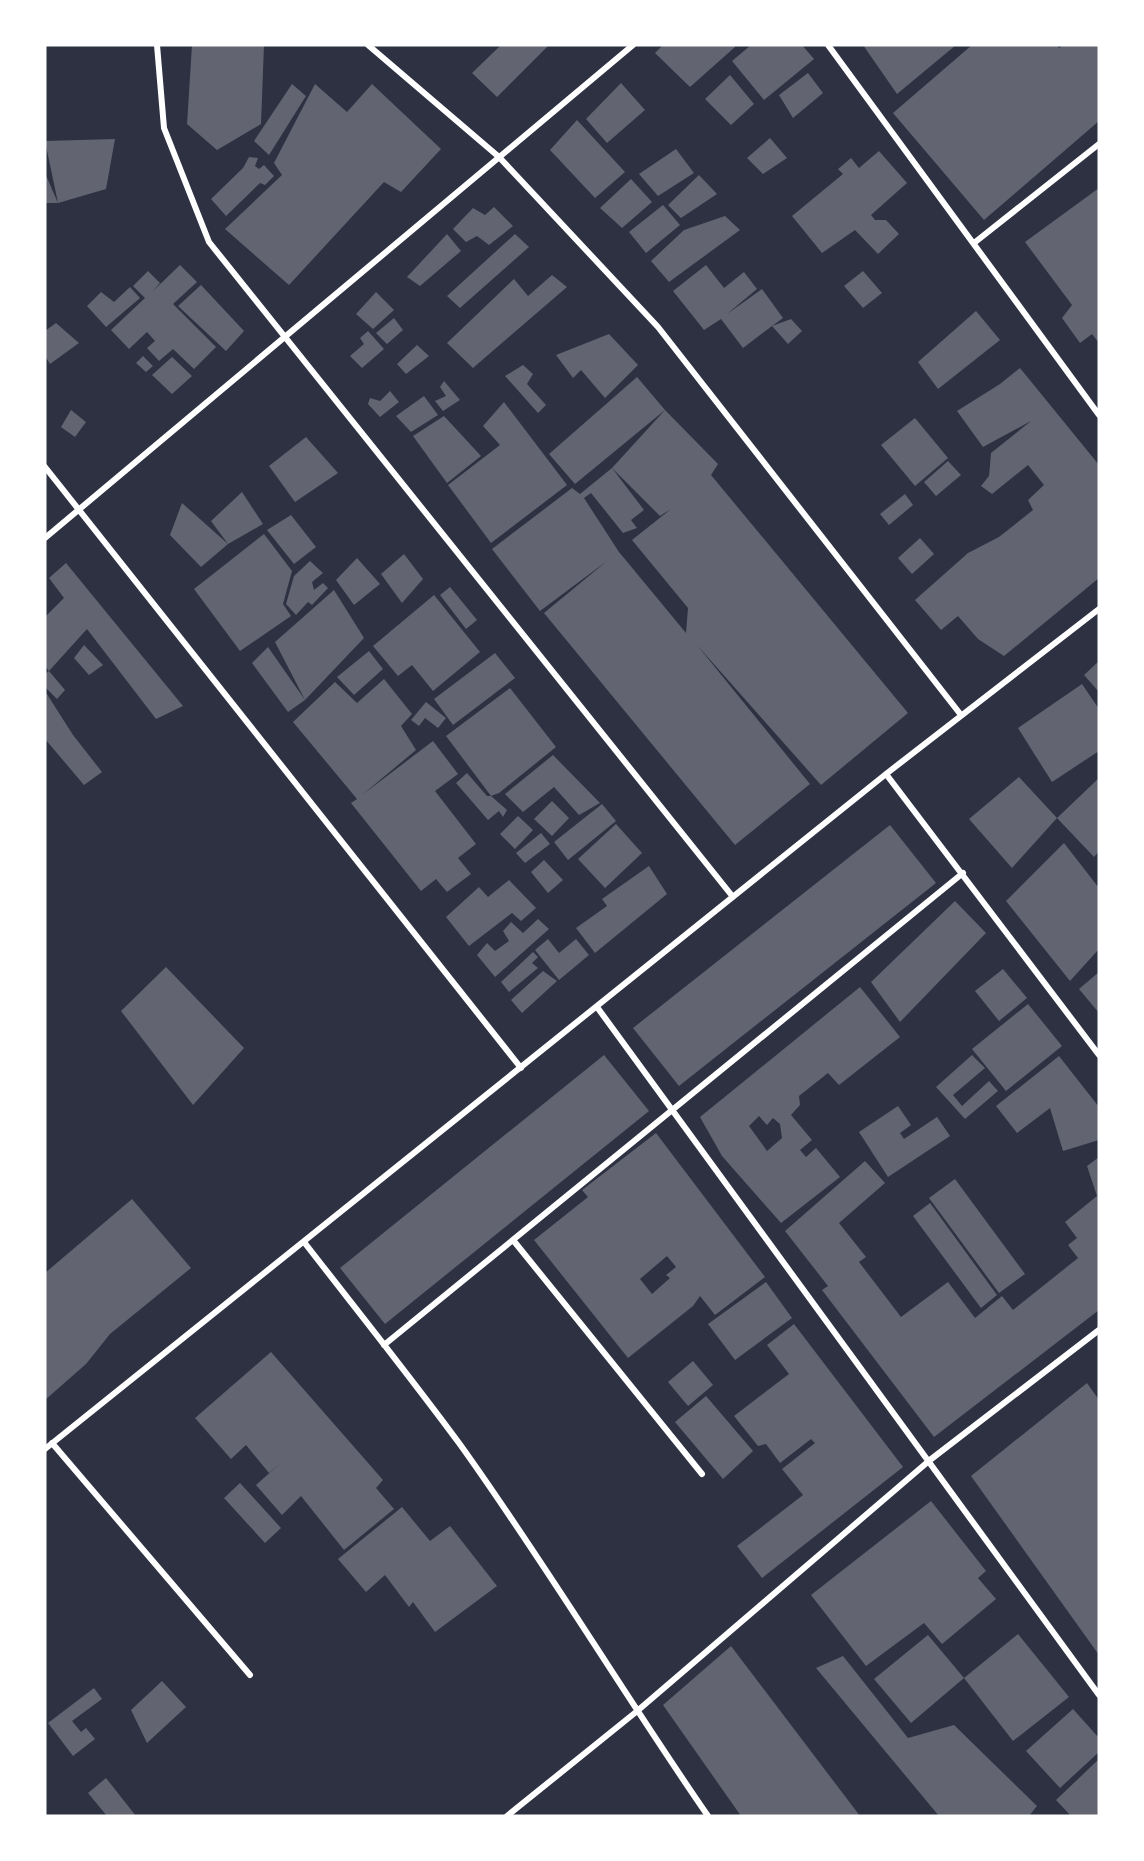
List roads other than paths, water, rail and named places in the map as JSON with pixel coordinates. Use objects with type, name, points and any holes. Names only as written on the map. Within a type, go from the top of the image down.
[{"type":"street","points":[[157,45],[164,128],[208,242],[733,897]]},
{"type":"street","points":[[368,45],[499,157],[658,327],[961,715]]},
{"type":"street","points":[[45,538],[633,45]]},
{"type":"street","points":[[828,45],[1099,415]]},
{"type":"street","points":[[974,243],[1099,144]]},
{"type":"street","points":[[45,467],[77,511],[520,1068]]},
{"type":"street","points":[[45,1449],[886,774],[1099,609]]},
{"type":"street","points":[[886,774],[1099,1055]]},
{"type":"street","points":[[384,1344],[963,873]]},
{"type":"street","points":[[597,1006],[1099,1695]]},
{"type":"street","points":[[513,1240],[702,1474]]},
{"type":"street","points":[[304,1242],[459,1444],[558,1589],[636,1712],[708,1816]]},
{"type":"street","points":[[507,1816],[636,1712],[930,1460],[1099,1330]]},
{"type":"street","points":[[52,1443],[250,1675]]}]
